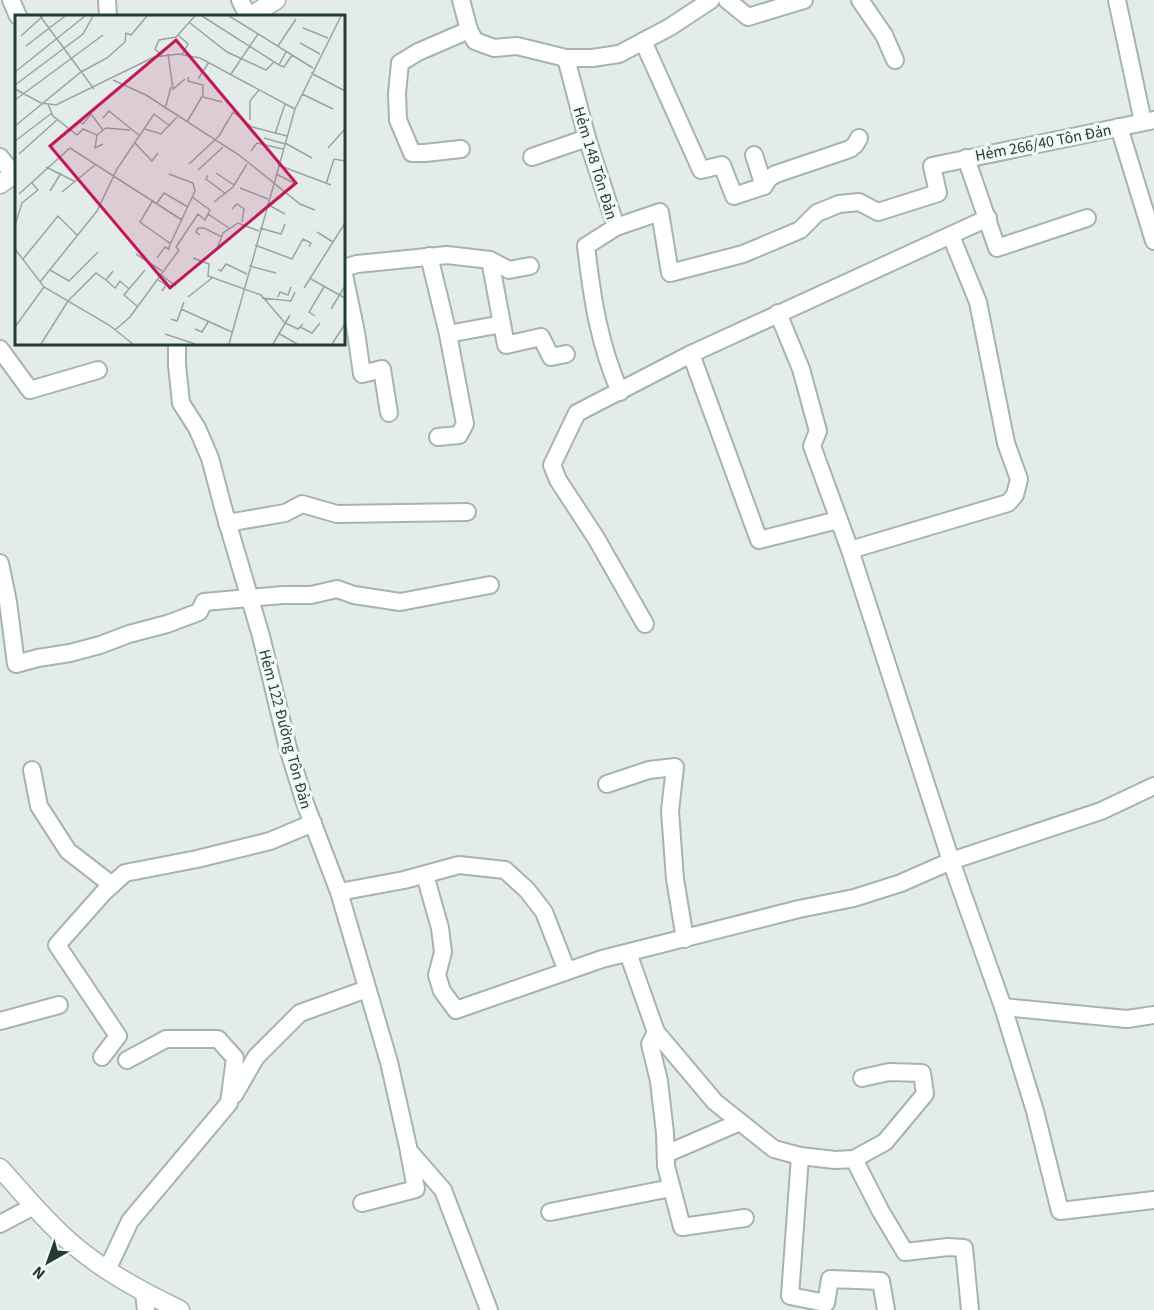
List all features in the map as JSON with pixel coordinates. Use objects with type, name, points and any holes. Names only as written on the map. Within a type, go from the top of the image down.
[{"type":"street","points":[[252,15],[276,0]]},
{"type":"street","points":[[0,1168],[70,1242],[145,1301],[180,1310]]},
{"type":"lane","points":[[11,0],[18,15]]},
{"type":"lane","points":[[106,0],[108,15]]},
{"type":"lane","points":[[240,0],[249,15]]},
{"type":"lane","points":[[460,0],[469,30],[475,41],[494,48],[517,46],[566,58],[592,58],[619,54],[670,27],[711,0]]},
{"type":"lane","points":[[727,0],[748,17],[804,0]]},
{"type":"lane","points":[[860,0],[884,35],[895,60]]},
{"type":"lane","points":[[1117,0],[1148,121]]},
{"type":"lane","points":[[461,149],[412,153],[398,120],[397,93],[400,63],[418,52],[469,30]]},
{"type":"lane","points":[[643,41],[701,170],[722,165],[734,196],[764,186],[769,178],[776,174],[850,149],[859,138]]},
{"type":"lane","name":"Hẻm 148 Tôn Đản","points":[[566,58],[587,138],[616,226],[586,246],[591,292],[606,360],[620,392]]},
{"type":"lane","name":"Hẻm 266/40 Tôn Đản","points":[[616,226],[660,212],[670,273],[743,254],[800,230],[817,213],[838,204],[859,202],[878,212],[938,193],[933,165],[1148,121]]},
{"type":"lane","points":[[1119,128],[1154,241]]},
{"type":"lane","points":[[532,157],[587,138]]},
{"type":"lane","points":[[754,155],[764,186]]},
{"type":"lane","points":[[0,157],[10,178]]},
{"type":"lane","points":[[966,158],[997,248],[1088,218]]},
{"type":"lane","points":[[645,624],[596,538],[558,480],[552,465],[577,413],[691,354],[987,218]]},
{"type":"lane","points":[[849,550],[1008,503],[1015,495],[1019,479],[1006,442],[978,302],[951,236]]},
{"type":"lane","points":[[345,268],[357,264],[447,255],[490,260],[509,270],[530,266]]},
{"type":"lane","points":[[429,256],[448,334],[465,424],[459,435],[438,437]]},
{"type":"lane","points":[[490,260],[506,345],[541,337],[551,357],[566,354]]},
{"type":"lane","points":[[345,280],[362,374],[382,369],[389,413]]},
{"type":"lane","points":[[778,313],[801,369],[818,431],[812,446],[849,550],[951,861],[1003,1007],[1035,1111],[1060,1211],[1154,1200]]},
{"type":"lane","points":[[448,334],[502,324]]},
{"type":"lane","name":"Hẻm 122 Đường Tôn Đản","points":[[177,345],[181,403],[197,428],[210,458],[250,599],[288,748],[339,891],[389,1062],[409,1151],[416,1189],[363,1203]]},
{"type":"lane","points":[[0,349],[30,390],[98,370]]},
{"type":"lane","points":[[691,354],[759,540],[838,520]]},
{"type":"lane","points":[[227,523],[285,513],[302,504],[337,514],[467,512]]},
{"type":"lane","points":[[0,563],[16,664],[70,653],[167,624],[199,612],[204,602],[311,596],[337,589],[354,595],[400,602],[490,585]]},
{"type":"lane","points":[[607,784],[649,770],[675,767],[670,811],[675,879],[685,939]]},
{"type":"lane","points":[[32,770],[39,806],[68,851],[112,885]]},
{"type":"lane","points":[[426,875],[440,928],[443,952],[436,975],[442,992],[456,1010],[602,959],[799,909],[854,898],[901,883],[951,861],[1101,811],[1154,786]]},
{"type":"lane","points":[[102,1057],[118,1036],[57,945],[125,873],[197,859],[270,841],[313,823]]},
{"type":"lane","points":[[339,891],[426,875],[459,865],[505,870],[527,890],[544,912],[567,971]]},
{"type":"lane","points":[[628,953],[656,1032],[715,1102],[774,1149],[800,1156],[835,1160],[854,1159],[885,1142],[925,1094],[922,1073],[889,1072],[862,1078]]},
{"type":"lane","points":[[107,1270],[130,1221],[229,1103],[256,1057],[300,1013],[368,989]]},
{"type":"lane","points":[[0,1021],[59,1005]]},
{"type":"lane","points":[[1003,1007],[1126,1019],[1154,1015]]},
{"type":"lane","points":[[656,1032],[650,1044],[659,1082],[666,1166],[682,1227],[745,1218]]},
{"type":"lane","points":[[127,1060],[166,1038],[218,1040],[236,1058],[229,1103]]},
{"type":"lane","points":[[666,1154],[740,1122]]},
{"type":"lane","name":"Hẻm 122 Đường Tôn Đản","points":[[409,1151],[443,1190],[489,1310]]},
{"type":"lane","points":[[800,1156],[789,1296],[826,1303],[830,1279],[881,1281],[886,1310]]},
{"type":"lane","points":[[854,1159],[880,1210],[906,1252],[948,1247],[964,1248],[970,1310]]},
{"type":"lane","points":[[550,1212],[671,1188]]},
{"type":"lane","points":[[0,1224],[34,1206]]}]
